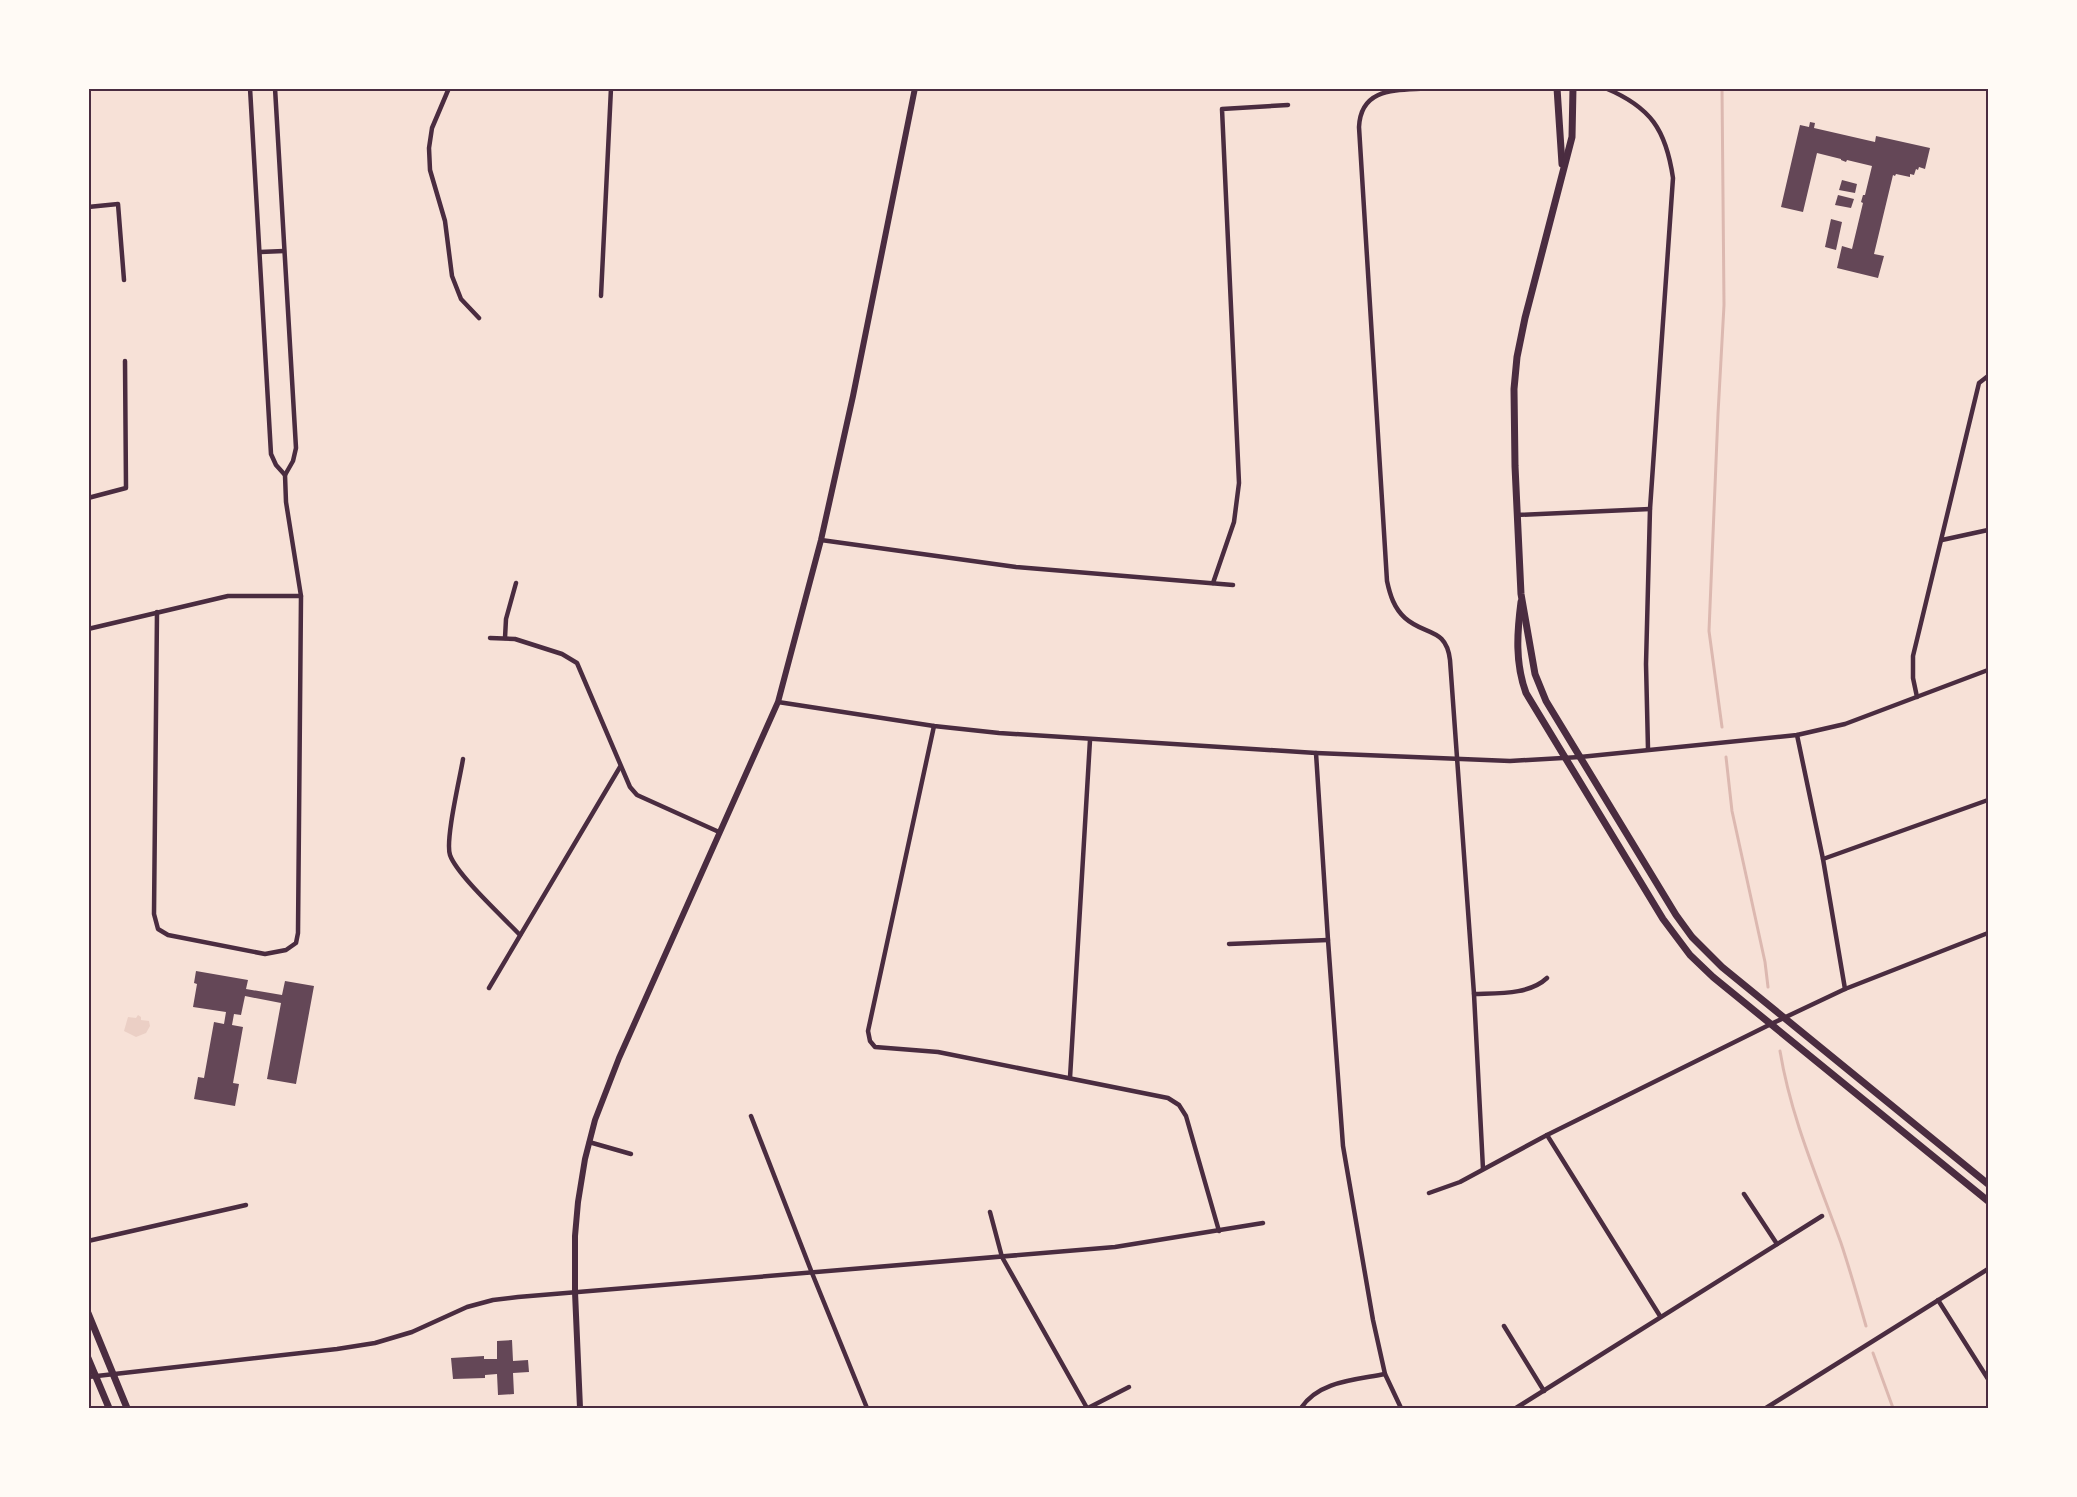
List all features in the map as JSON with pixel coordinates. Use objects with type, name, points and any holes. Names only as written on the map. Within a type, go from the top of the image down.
[{"type":"main road","points":[[1557,88],[1563,169]]},
{"type":"main road","points":[[1573,88],[1572,137],[1517,357],[1514,418],[1521,594],[1537,682],[1546,701],[1668,902],[1684,927],[1711,957],[1989,1184]]},
{"type":"main road","points":[[1521,594],[1517,637],[1520,673],[1530,702],[1676,938],[1713,977],[1989,1201]]},
{"type":"main road","points":[[1656,909],[1668,902]]},
{"type":"main road","points":[[88,1313],[127,1408]]},
{"type":"main road","points":[[88,1358],[92,1377],[109,1408]]},
{"type":"street","points":[[250,88],[271,454],[276,465],[285,475]]},
{"type":"street","points":[[157,612],[154,914],[158,929],[168,935],[265,954],[276,953],[296,944],[298,923],[301,596],[288,512],[285,475],[293,461],[296,448],[275,88]]},
{"type":"street","points":[[449,88],[432,128],[429,148],[430,170],[445,221],[452,276],[462,299],[479,318]]},
{"type":"street","points":[[601,296],[611,88]]},
{"type":"street","points":[[580,1408],[575,1236],[578,1202],[589,1142],[619,1058],[778,702],[821,540],[852,403],[915,88]]},
{"type":"street","points":[[1431,88],[1380,93],[1367,102],[1362,111],[1359,128],[1387,581],[1392,601],[1405,619],[1434,632],[1449,648],[1474,994],[1483,1169]]},
{"type":"street","points":[[1605,88],[1640,107],[1653,120],[1662,134],[1670,156],[1673,178],[1650,509],[1646,664],[1648,749]]},
{"type":"street","points":[[1213,583],[1234,522],[1239,483],[1222,109],[1288,105]]},
{"type":"street","points":[[88,207],[118,204],[124,280]]},
{"type":"street","points":[[260,252],[284,251]]},
{"type":"street","points":[[88,498],[126,488],[125,361]]},
{"type":"street","points":[[1917,697],[1913,678],[1913,656],[1979,383],[1989,375]]},
{"type":"street","points":[[1517,515],[1650,509]]},
{"type":"street","points":[[1942,540],[1989,530]]},
{"type":"street","points":[[821,540],[1016,567],[1233,585]]},
{"type":"street","points":[[505,638],[506,619],[516,583]]},
{"type":"street","points":[[88,629],[228,596],[301,596]]},
{"type":"street","points":[[490,638],[515,639],[562,654],[577,663],[630,787],[637,795],[719,832]]},
{"type":"street","points":[[778,702],[934,726],[999,733],[1316,753],[1510,761],[1580,757],[1797,735],[1845,724],[1989,670]]},
{"type":"street","points":[[934,726],[868,1032],[870,1041],[875,1047],[938,1052],[1168,1098],[1179,1105],[1186,1116],[1219,1231]]},
{"type":"street","points":[[1797,735],[1823,859],[1845,989]]},
{"type":"street","points":[[1070,1078],[1090,740]]},
{"type":"street","points":[[1316,753],[1343,1146],[1373,1320],[1385,1374],[1401,1408]]},
{"type":"street","points":[[463,759],[450,833],[449,853],[458,869],[520,935]]},
{"type":"street","points":[[489,988],[620,767]]},
{"type":"street","points":[[1823,859],[1989,800]]},
{"type":"street","points":[[1429,1193],[1460,1182],[1547,1135],[1770,1023],[1845,989],[1989,933]]},
{"type":"street","points":[[1229,944],[1328,940]]},
{"type":"street","points":[[1474,994],[1527,989],[1539,985],[1547,978]]},
{"type":"street","points":[[751,1116],[867,1408]]},
{"type":"street","points":[[1547,1135],[1660,1316]]},
{"type":"street","points":[[589,1142],[631,1154]]},
{"type":"street","points":[[1744,1194],[1777,1244]]},
{"type":"street","points":[[88,1241],[246,1205]]},
{"type":"street","points":[[990,1212],[1002,1257],[1088,1408],[1129,1387]]},
{"type":"street","points":[[1516,1408],[1822,1216]]},
{"type":"street","points":[[92,1377],[375,1343],[412,1332],[467,1307],[493,1300],[1115,1247],[1263,1223]]},
{"type":"street","points":[[1766,1408],[1989,1269]]},
{"type":"street","points":[[1938,1300],[1989,1379]]},
{"type":"street","points":[[1504,1326],[1544,1391]]},
{"type":"street","points":[[1301,1408],[1321,1389],[1337,1383],[1385,1374]]},
{"type":"shaded area","points":[[138,1015],[141,1020],[149,1021],[150,1026],[146,1033],[136,1037],[124,1031],[128,1017],[136,1018]]},
{"type":"building","points":[[1810,122],[1815,123],[1814,128],[1875,142],[1876,136],[1930,148],[1925,169],[1919,167],[1914,175],[1910,174],[1910,177],[1893,175],[1874,254],[1884,256],[1878,278],[1837,268],[1842,246],[1852,249],[1863,203],[1861,202],[1872,166],[1847,160],[1846,162],[1817,153],[1803,212],[1781,207],[1800,125],[1809,127]]},
{"type":"building","points":[[1842,180],[1857,184],[1855,193],[1839,190]]},
{"type":"building","points":[[1838,195],[1854,199],[1851,208],[1835,205]]},
{"type":"building","points":[[1831,219],[1842,222],[1836,250],[1825,247]]},
{"type":"building","points":[[196,971],[248,980],[246,989],[282,995],[285,981],[314,986],[296,1084],[267,1079],[281,1003],[245,996],[241,1015],[234,1014],[232,1025],[243,1027],[233,1083],[239,1084],[235,1106],[194,1099],[198,1077],[204,1078],[214,1022],[224,1024],[226,1012],[193,1007],[197,984],[194,983]]},
{"type":"building","points":[[512,1340],[513,1361],[528,1360],[529,1372],[513,1373],[514,1394],[498,1395],[497,1374],[485,1375],[485,1378],[453,1379],[451,1358],[484,1356],[484,1359],[497,1359],[497,1341]]},
{"type":"waterway","points":[[1722,88],[1724,305],[1709,631],[1722,727]]},
{"type":"waterway","points":[[1726,757],[1732,811],[1765,962],[1768,987]]},
{"type":"waterway","points":[[1780,1051],[1798,1124],[1841,1243],[1866,1326]]},
{"type":"waterway","points":[[1873,1353],[1893,1408]]}]
